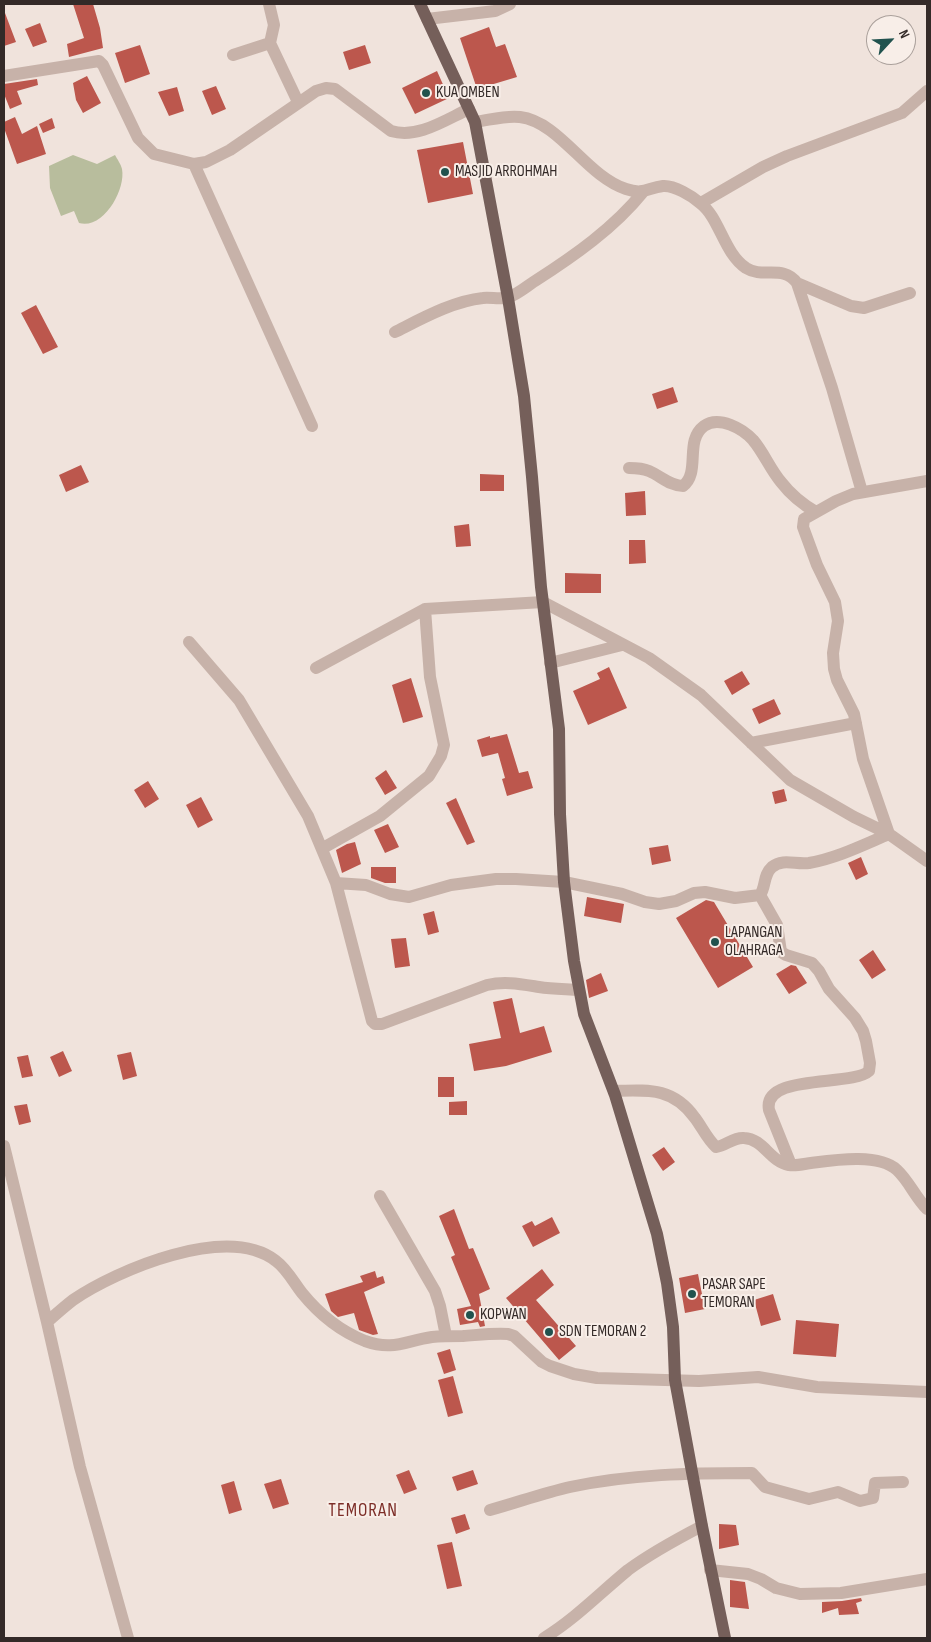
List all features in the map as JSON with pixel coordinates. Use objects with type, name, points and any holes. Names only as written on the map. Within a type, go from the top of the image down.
[{"type":"main road","points":[[420,4],[475,122],[508,298],[524,396],[542,602],[559,729],[560,814],[564,882],[579,990],[584,1014],[614,1091],[659,1244],[673,1327],[675,1380],[710,1570],[725,1638]]},
{"type":"street","points":[[269,4],[274,24],[270,43],[298,102]]},
{"type":"street","points":[[427,19],[496,11],[510,4]]},
{"type":"street","points":[[233,55],[270,43]]},
{"type":"street","points":[[4,76],[99,60],[138,138],[154,154],[194,164],[206,162],[230,150],[298,102],[316,91],[326,88],[335,89],[391,130],[400,134],[418,132],[469,109]]},
{"type":"street","points":[[701,203],[763,167],[787,156],[902,113],[927,91]]},
{"type":"street","points":[[475,122],[509,117],[532,120],[559,138],[587,164],[613,184],[643,192],[662,186],[670,186],[701,203],[729,250],[748,269],[786,273],[792,276],[797,283],[832,388],[862,492]]},
{"type":"street","points":[[194,164],[312,426]]},
{"type":"street","points":[[395,332],[430,314],[462,303],[483,298],[508,298],[555,268],[587,244],[628,210],[643,192]]},
{"type":"street","points":[[797,283],[850,306],[864,308],[910,293]]},
{"type":"street","points":[[628,468],[640,468],[673,484],[683,486],[690,480],[692,474],[693,449],[697,435],[705,425],[719,422],[726,423],[752,440],[789,491],[802,504],[816,512]]},
{"type":"street","points":[[889,834],[866,768],[850,704],[837,680],[834,669],[833,653],[838,621],[835,602],[817,565],[803,527],[804,519],[836,501],[862,492],[927,482]]},
{"type":"street","points":[[316,668],[425,609],[542,602],[649,658],[701,695],[790,780],[854,817],[889,834],[927,861]]},
{"type":"street","points":[[322,848],[380,816],[429,776],[441,756],[444,745],[430,676],[425,609]]},
{"type":"street","points":[[189,642],[239,700],[308,816],[336,882],[372,1021],[375,1024],[382,1024],[487,985],[498,983],[512,982],[579,990]]},
{"type":"street","points":[[550,663],[622,644]]},
{"type":"street","points":[[751,743],[856,723]]},
{"type":"street","points":[[791,1165],[769,1110],[768,1105],[773,1094],[788,1087],[859,1076],[869,1071],[870,1063],[866,1041],[860,1024],[829,989],[816,967],[805,960],[781,952],[777,925],[760,896],[768,872],[780,862],[810,863],[839,855],[889,834]]},
{"type":"street","points":[[336,882],[366,885],[390,894],[409,897],[451,885],[496,879],[564,882],[659,904],[676,901],[694,893],[705,892],[735,898],[760,896]]},
{"type":"street","points":[[614,1091],[652,1090],[676,1099],[691,1112],[716,1147],[736,1138],[750,1139],[758,1142],[777,1161],[791,1165],[835,1160],[879,1161],[889,1164],[897,1170],[918,1200],[927,1209]]},
{"type":"street","points":[[4,1146],[80,1467],[128,1638]]},
{"type":"street","points":[[380,1196],[435,1291],[446,1336]]},
{"type":"street","points":[[47,1322],[75,1299],[156,1260],[197,1249],[231,1246],[248,1249],[274,1259],[320,1312],[346,1332],[366,1341],[388,1346],[432,1337],[508,1334],[514,1336],[542,1362],[574,1374],[625,1380],[699,1381],[758,1377],[817,1387],[927,1392]]},
{"type":"street","points":[[490,1510],[570,1488],[642,1476],[692,1473],[752,1473],[765,1487],[809,1499],[838,1492],[860,1501],[873,1498],[875,1483],[903,1482]]},
{"type":"street","points":[[544,1638],[569,1622],[631,1568],[702,1526]]},
{"type":"street","points":[[710,1570],[748,1574],[761,1578],[776,1588],[800,1594],[841,1593],[927,1579]]},
{"type":"green space","points":[[73,155],[97,164],[115,155],[122,169],[120,187],[111,207],[104,215],[88,224],[79,223],[74,211],[61,216],[50,188],[49,166]]},
{"type":"building","points":[[73,4],[93,4],[100,28],[103,48],[69,57],[67,44],[84,38]]},
{"type":"building","points":[[4,13],[16,42],[4,46]]},
{"type":"building","points":[[40,23],[47,42],[33,47],[25,29]]},
{"type":"building","points":[[489,27],[496,47],[505,44],[517,77],[477,89],[460,38]]},
{"type":"building","points":[[140,45],[150,74],[125,83],[115,53]]},
{"type":"building","points":[[365,45],[371,63],[349,70],[343,52]]},
{"type":"building","name":"KUA OMBEN","points":[[437,71],[449,98],[415,114],[402,88]]},
{"type":"building","points":[[87,76],[101,103],[83,113],[76,100],[73,83]]},
{"type":"building","points":[[37,79],[38,85],[17,91],[22,104],[10,109],[4,94],[4,84]]},
{"type":"building","points":[[216,86],[226,109],[212,115],[202,91]]},
{"type":"building","points":[[177,87],[184,111],[169,116],[158,92]]},
{"type":"building","points":[[15,117],[22,134],[37,126],[46,154],[17,164],[4,128],[4,122]]},
{"type":"building","points":[[52,118],[55,128],[43,133],[39,124]]},
{"type":"building","name":"MASJID ARROHMAH","points":[[463,142],[473,194],[428,203],[417,150]]},
{"type":"building","points":[[36,305],[58,347],[43,354],[21,313]]},
{"type":"building","points":[[673,387],[678,402],[657,409],[652,394]]},
{"type":"building","points":[[81,465],[89,482],[66,492],[59,475]]},
{"type":"building","points":[[480,474],[504,475],[504,491],[480,491]]},
{"type":"building","points":[[645,491],[646,515],[626,516],[625,493]]},
{"type":"building","points":[[469,524],[471,546],[456,547],[454,526]]},
{"type":"building","points":[[629,540],[645,540],[646,563],[629,564]]},
{"type":"building","points":[[565,573],[601,574],[601,593],[565,593]]},
{"type":"building","points":[[609,667],[627,708],[588,725],[573,691],[600,679],[597,673]]},
{"type":"building","points":[[742,671],[750,684],[732,695],[724,681]]},
{"type":"building","points":[[411,678],[423,717],[403,723],[392,685]]},
{"type":"building","points":[[774,699],[781,714],[759,724],[752,709]]},
{"type":"building","points":[[507,734],[519,773],[528,771],[533,788],[507,796],[502,779],[505,778],[498,753],[482,757],[477,740]]},
{"type":"building","points":[[386,770],[397,788],[385,795],[375,778]]},
{"type":"building","points":[[148,781],[159,799],[145,808],[134,790]]},
{"type":"building","points":[[784,789],[787,801],[775,804],[772,792]]},
{"type":"building","points":[[201,797],[213,820],[198,828],[186,805]]},
{"type":"building","points":[[456,798],[475,842],[467,845],[446,803]]},
{"type":"building","points":[[388,824],[399,847],[385,853],[374,830]]},
{"type":"building","points":[[355,842],[361,864],[342,873],[336,850]]},
{"type":"building","points":[[668,845],[671,861],[652,865],[649,848]]},
{"type":"building","points":[[861,857],[868,874],[856,880],[848,863]]},
{"type":"building","points":[[371,867],[396,867],[396,883],[385,883],[371,878]]},
{"type":"building","points":[[587,897],[624,904],[621,923],[584,916]]},
{"type":"building","name":"LAPANGAN OLAHRAGA","points":[[706,900],[714,902],[753,967],[718,988],[676,918]]},
{"type":"building","points":[[434,911],[439,932],[428,935],[423,914]]},
{"type":"building","points":[[406,938],[410,966],[395,968],[391,939]]},
{"type":"building","points":[[873,950],[886,970],[872,979],[859,960]]},
{"type":"building","points":[[791,965],[796,966],[807,983],[789,994],[776,974]]},
{"type":"building","points":[[601,973],[608,991],[589,998],[586,980]]},
{"type":"building","points":[[512,998],[520,1033],[544,1026],[552,1052],[506,1066],[474,1071],[469,1044],[501,1038],[493,1002]]},
{"type":"building","points":[[63,1051],[72,1071],[59,1077],[50,1057]]},
{"type":"building","points":[[131,1052],[137,1076],[123,1080],[117,1055]]},
{"type":"building","points":[[28,1055],[33,1076],[22,1078],[17,1057]]},
{"type":"building","points":[[438,1077],[454,1077],[454,1097],[438,1097]]},
{"type":"building","points":[[467,1101],[467,1115],[449,1115],[449,1102]]},
{"type":"building","points":[[27,1104],[31,1122],[19,1125],[14,1106]]},
{"type":"building","points":[[664,1147],[675,1162],[663,1171],[652,1155]]},
{"type":"building","points":[[454,1209],[469,1249],[473,1248],[490,1289],[479,1294],[485,1326],[480,1327],[478,1322],[460,1325],[457,1309],[471,1306],[451,1257],[455,1255],[439,1216]]},
{"type":"building","points":[[552,1217],[560,1233],[533,1247],[522,1226],[532,1221],[535,1226]]},
{"type":"building","points":[[542,1269],[554,1285],[536,1300],[576,1346],[559,1360],[506,1298]]},
{"type":"building","points":[[375,1271],[377,1278],[383,1276],[385,1283],[364,1292],[378,1334],[373,1335],[359,1330],[354,1313],[338,1317],[331,1311],[325,1294],[363,1282],[360,1276]]},
{"type":"building","name":"PASAR SAPE TEMORAN","points":[[698,1274],[705,1309],[685,1313],[679,1278]]},
{"type":"building","points":[[773,1294],[781,1320],[761,1326],[754,1300]]},
{"type":"building","points":[[796,1320],[839,1324],[836,1357],[793,1354]]},
{"type":"building","points":[[450,1349],[456,1370],[444,1374],[437,1353]]},
{"type":"building","points":[[453,1376],[463,1413],[448,1417],[438,1380]]},
{"type":"building","points":[[409,1470],[417,1489],[404,1494],[396,1475]]},
{"type":"building","points":[[473,1470],[478,1484],[457,1491],[452,1477]]},
{"type":"building","points":[[281,1479],[289,1504],[273,1509],[264,1484]]},
{"type":"building","points":[[234,1481],[242,1510],[229,1514],[221,1485]]},
{"type":"building","points":[[465,1514],[470,1529],[456,1534],[451,1518]]},
{"type":"building","points":[[719,1524],[736,1525],[739,1545],[719,1549]]},
{"type":"building","points":[[452,1542],[462,1586],[447,1589],[437,1545]]},
{"type":"building","points":[[730,1580],[745,1582],[749,1609],[730,1607]]},
{"type":"building","points":[[861,1598],[862,1601],[856,1603],[859,1614],[839,1615],[838,1608],[822,1613],[822,1602]]},
{"type":"place","name":"KUA OMBEN","points":[[426,93]]},
{"type":"place","name":"MASJID ARROHMAH","points":[[445,172]]},
{"type":"place","name":"LAPANGAN OLAHRAGA","points":[[715,942]]},
{"type":"place","name":"PASAR SAPE TEMORAN","points":[[692,1294]]},
{"type":"place","name":"KOPWAN","points":[[470,1315]]},
{"type":"place","name":"SDN TEMORAN 2","points":[[549,1332]]},
{"type":"district","name":"TEMORAN","points":[[363,1511]]}]
